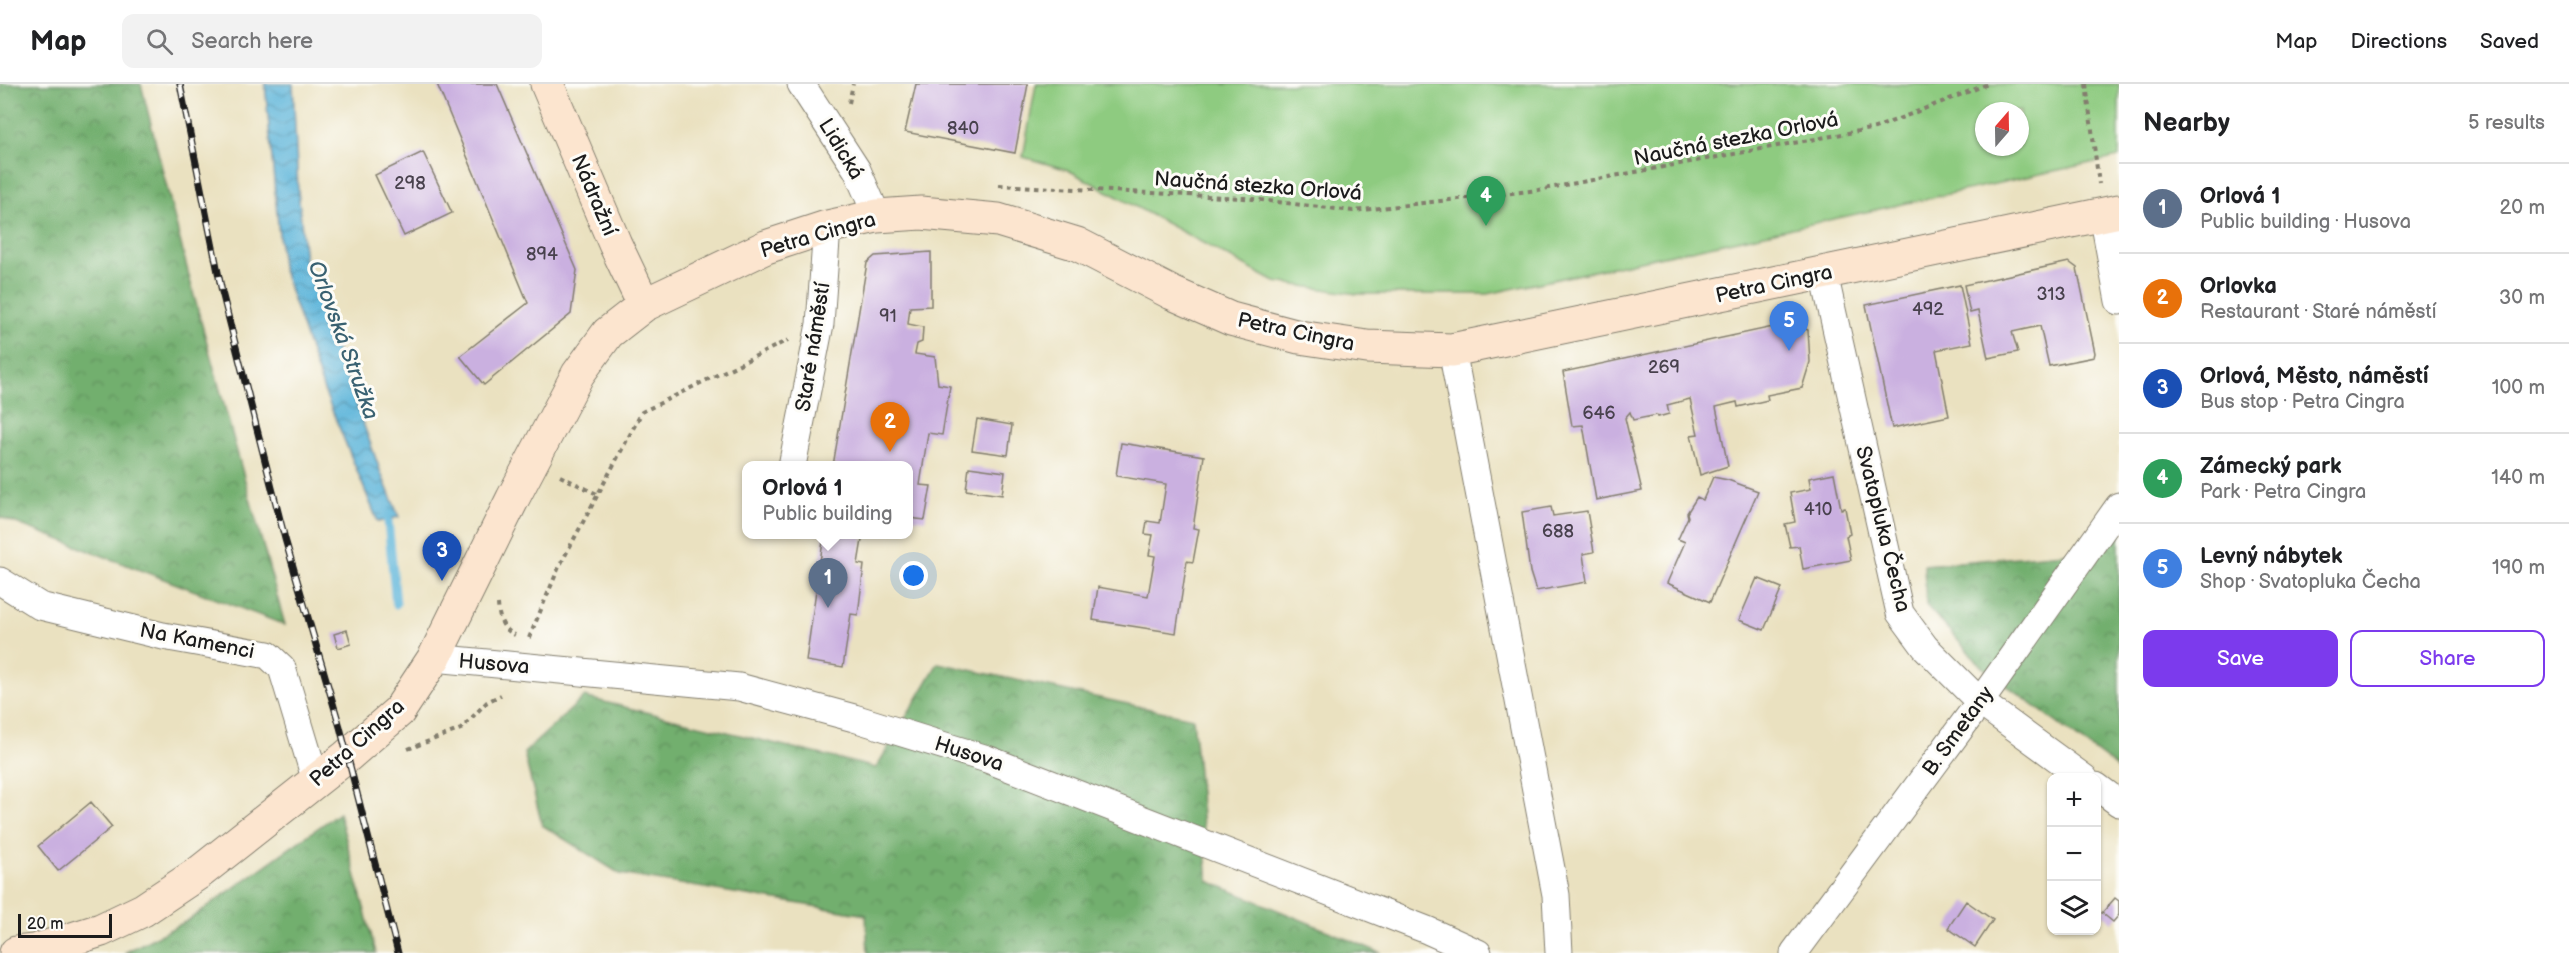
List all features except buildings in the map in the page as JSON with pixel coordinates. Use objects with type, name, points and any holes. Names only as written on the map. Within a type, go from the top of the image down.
[{"type":"street","name":"Nádražní","points":[[547,84],[615,244],[644,305]]},
{"type":"street","name":"Lidická","points":[[801,84],[857,170],[877,216]]},
{"type":"street","name":"Petra Cingra","points":[[16,953],[34,951],[101,930],[143,910],[200,872],[316,781],[399,711],[434,658],[578,374],[608,333],[644,305],[766,248],[827,227],[877,216],[921,213],[998,220],[1077,244],[1231,319],[1299,337],[1367,347],[1452,350],[1824,274],[2111,212]]},
{"type":"street","points":[[2111,212],[2119,301]]},
{"type":"street","name":"Staré náměstí","points":[[793,461],[820,324],[827,227]]},
{"type":"street","name":"Svatopluka Čecha","points":[[1824,274],[1900,613],[1925,646],[1980,702],[2078,773]]},
{"type":"street","points":[[1452,350],[1556,895],[1559,953]]},
{"type":"street","name":"B. Smetany","points":[[1794,953],[1980,702],[2119,506]]},
{"type":"street","name":"Na Kamenci","points":[[0,581],[40,606],[163,636],[268,655],[282,668],[309,750],[316,781]]},
{"type":"street","name":"Husova","points":[[434,658],[739,687],[854,718],[987,759],[1427,930],[1478,953]]},
{"type":"street","points":[[2101,789],[2119,803]]},
{"type":"path","name":"Naučná stezka Orlová","points":[[995,184],[1244,198],[1353,211],[1538,190],[1875,128],[1988,84]]},
{"type":"path","points":[[2086,84],[2111,212]]},
{"type":"path","points":[[528,641],[559,567],[642,412],[820,324]]},
{"type":"path","points":[[554,473],[597,495]]},
{"type":"green space","points":[[0,84],[141,84],[194,296],[285,625],[0,517]]},
{"type":"green space","points":[[1036,84],[2119,84],[2119,157],[1488,294],[1357,294],[1275,282],[1068,170],[1023,157]]},
{"type":"green space","points":[[2119,526],[2119,769],[1982,667],[1926,605],[1924,565],[2089,551]]},
{"type":"green space","points":[[938,663],[1193,718],[1208,881],[1381,953],[868,953],[866,915],[620,874],[542,825],[524,753],[584,697],[876,768]]},
{"type":"green space","points":[[339,813],[376,953],[124,953],[187,921]]},
{"type":"water","points":[[265,84],[293,84],[298,190],[305,261],[399,517],[378,522],[323,388],[282,267]]},
{"type":"waterway","name":"Orlovská Stružka","points":[[385,511],[388,521],[396,604]]},
{"type":"railway","points":[[180,84],[222,292],[285,539],[340,727],[398,953]]},
{"type":"place","name":"Zámecký park","points":[[1486,226]]},
{"type":"place","name":"Levný nábytek","points":[[1789,351]]},
{"type":"place","name":"Orlovka","points":[[890,452]]},
{"type":"place","name":"Orlová, Město, náměstí","points":[[442,581]]},
{"type":"place","name":"Orlová 1","points":[[828,608]]}]
